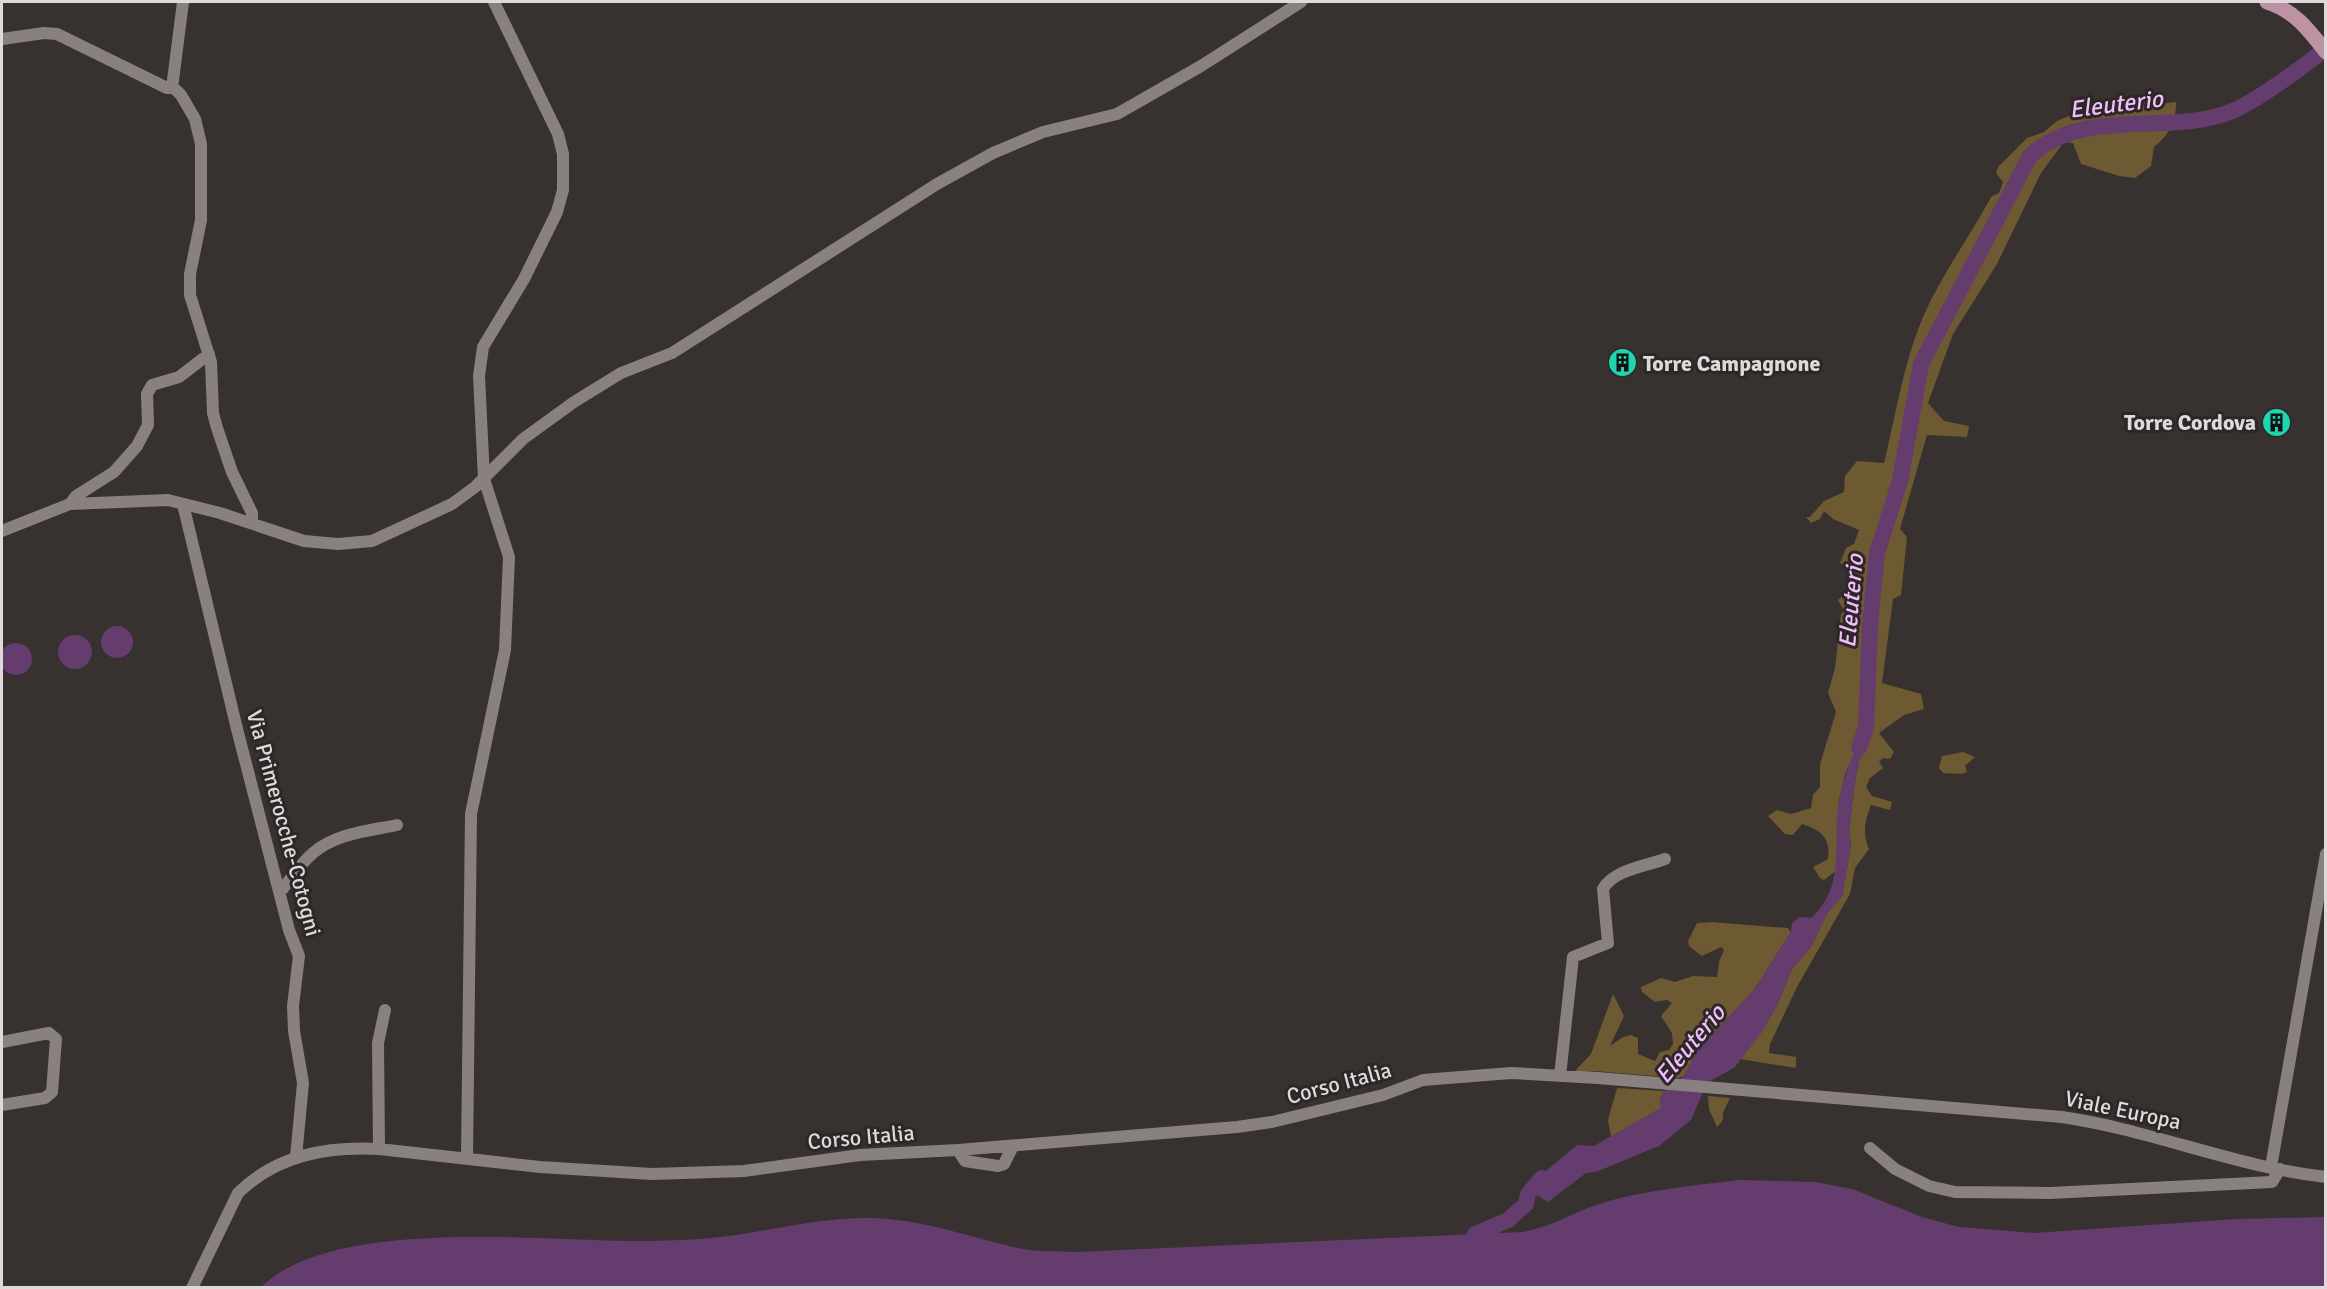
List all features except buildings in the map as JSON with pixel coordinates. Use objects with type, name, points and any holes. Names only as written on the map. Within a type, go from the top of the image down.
[{"type":"main road","points":[[2267,2],[2289,6],[2325,52]]},
{"type":"street","points":[[172,87],[183,2]]},
{"type":"street","points":[[467,1158],[471,814],[505,650],[509,556],[484,479],[479,376],[483,347],[515,296],[557,212],[563,178],[563,154],[558,134],[494,2]]},
{"type":"street","points":[[2,531],[70,504],[168,500],[252,523],[304,541],[338,544],[372,541],[452,504],[484,479],[523,439],[574,402],[621,373],[672,353],[937,184],[993,153],[1043,132],[1117,114],[1201,66],[1301,2]]},
{"type":"street","points":[[2,39],[44,33],[57,34],[130,71],[172,87],[181,94],[195,119],[201,144],[201,220],[190,286],[192,304],[209,354],[213,413],[217,428],[232,472],[252,513],[252,523]]},
{"type":"street","points":[[70,504],[76,496],[114,472],[137,446],[148,425],[147,394],[152,384],[179,377],[209,354]]},
{"type":"street","name":"Via Primerocche-Cotogni","points":[[183,504],[237,729],[279,892],[299,956],[294,1023],[303,1097],[297,1132],[296,1157]]},
{"type":"street","points":[[279,892],[312,854],[326,844],[341,837],[397,825]]},
{"type":"street","points":[[1870,1148],[1895,1169],[1929,1186],[1955,1192],[2049,1193],[2272,1182],[2325,854]]},
{"type":"street","points":[[1560,1076],[1573,957],[1608,943],[1604,889],[1607,882],[1616,876],[1665,859]]},
{"type":"street","points":[[379,1149],[378,1043],[385,1010]]},
{"type":"street","points":[[2,1042],[49,1033],[56,1038],[52,1092],[45,1098],[2,1105]]},
{"type":"street","name":"Corso Italia","points":[[192,1287],[238,1193],[251,1181],[296,1157],[320,1150],[348,1147],[379,1149],[540,1167],[652,1174],[744,1171],[860,1155],[1013,1146],[1272,1122],[1383,1095],[1423,1080],[1511,1073],[1598,1078]]},
{"type":"street","name":"Viale Europa","points":[[1598,1078],[2036,1114],[2088,1121],[2276,1168],[2325,1177]]},
{"type":"street","points":[[958,1150],[964,1161],[998,1166],[1004,1164],[1013,1146]]},
{"type":"shaded area","points":[[2146,93],[2152,95],[2157,104],[2176,102],[2173,122],[2168,132],[2154,147],[2151,166],[2135,178],[2119,176],[2081,164],[2073,143],[2064,142],[2041,173],[1997,264],[1953,334],[1928,403],[1944,421],[1969,426],[1967,437],[1927,435],[1900,529],[1907,537],[1901,595],[1893,599],[1882,683],[1921,694],[1924,709],[1904,715],[1879,733],[1894,752],[1890,759],[1883,758],[1879,762],[1883,768],[1870,778],[1866,787],[1872,796],[1892,802],[1890,810],[1871,805],[1865,827],[1869,849],[1855,868],[1850,894],[1797,987],[1770,1044],[1769,1053],[1796,1057],[1796,1068],[1740,1059],[1762,1031],[1777,1005],[1792,969],[1811,947],[1827,913],[1842,896],[1851,846],[1849,829],[1856,775],[1865,732],[1845,774],[1839,800],[1836,871],[1824,880],[1813,867],[1828,859],[1828,846],[1823,836],[1802,824],[1793,835],[1785,834],[1768,816],[1777,810],[1791,814],[1811,808],[1813,795],[1820,787],[1820,764],[1836,712],[1828,693],[1835,668],[1841,614],[1844,611],[1838,600],[1847,591],[1848,568],[1840,563],[1846,548],[1854,544],[1859,530],[1833,519],[1824,511],[1820,519],[1811,523],[1806,517],[1810,517],[1824,501],[1844,492],[1845,476],[1857,461],[1884,463],[1906,369],[1922,319],[1940,283],[1991,197],[1999,193],[2003,182],[1996,173],[1998,167],[2027,138],[2044,132],[2057,121],[2069,116],[2090,119],[2124,96],[2133,108]]},
{"type":"shaded area","points":[[117,626],[129,630],[133,642],[129,654],[117,658],[105,654],[101,642],[105,630]]},
{"type":"shaded area","points":[[75,635],[87,640],[92,652],[87,664],[75,669],[63,664],[58,652],[63,640]]},
{"type":"shaded area","points":[[16,643],[28,647],[32,659],[28,671],[16,675],[4,671],[0,659],[4,647]]},
{"type":"shaded area","points":[[1866,727],[1856,775],[1849,829],[1851,846],[1842,897],[1827,913],[1811,947],[1792,969],[1777,1005],[1762,1032],[1735,1067],[1707,1083],[1691,1120],[1659,1146],[1596,1172],[1586,1173],[1548,1202],[1535,1194],[1529,1197],[1528,1194],[1539,1177],[1577,1145],[1594,1146],[1661,1108],[1660,1098],[1664,1091],[1684,1076],[1698,1050],[1754,990],[1791,932],[1792,923],[1799,917],[1811,918],[1822,905],[1830,892],[1834,878],[1837,816],[1843,781]]},
{"type":"shaded area","points":[[1963,752],[1975,757],[1965,766],[1967,772],[1943,773],[1939,768],[1942,756]]},
{"type":"shaded area","points":[[1697,923],[1788,928],[1791,932],[1754,990],[1698,1050],[1684,1076],[1678,1078],[1595,1071],[1574,1072],[1591,1054],[1613,994],[1624,1016],[1610,1046],[1623,1037],[1631,1035],[1638,1038],[1638,1054],[1655,1061],[1660,1052],[1669,1050],[1673,1044],[1672,1033],[1661,1016],[1672,1003],[1667,1000],[1655,1002],[1642,992],[1641,987],[1661,978],[1675,982],[1693,976],[1717,977],[1719,962],[1724,950],[1721,947],[1702,956],[1689,946],[1688,941]]},
{"type":"shaded area","points":[[1617,1088],[1664,1091],[1660,1098],[1661,1108],[1611,1137],[1608,1120]]},
{"type":"shaded area","points":[[1708,1096],[1730,1098],[1723,1113],[1723,1120],[1717,1127],[1709,1109]]},
{"type":"shaded area","points":[[1739,1180],[1815,1182],[1852,1189],[1922,1217],[1959,1227],[2034,1233],[2236,1219],[2325,1217],[2325,1287],[261,1287],[295,1264],[340,1249],[392,1241],[448,1237],[611,1241],[685,1240],[854,1218],[890,1219],[927,1225],[1025,1249],[1076,1252],[1522,1232],[1551,1224],[1613,1200],[1667,1189]]},
{"type":"waterway","name":"Eleuterio","points":[[1859,748],[1866,727],[1870,625],[1877,553],[1900,481],[1921,364],[2030,156],[2052,140],[2077,131],[2103,126],[2185,122],[2211,118],[2235,110],[2282,81],[2326,48]]},
{"type":"waterway","name":"Eleuterio","points":[[1475,1234],[1508,1220],[1526,1204],[1528,1194],[1542,1178]]},
{"type":"place","name":"Torre Campagnone","points":[[1622,363]]},
{"type":"place","name":"Torre Cordova","points":[[2277,422]]}]
